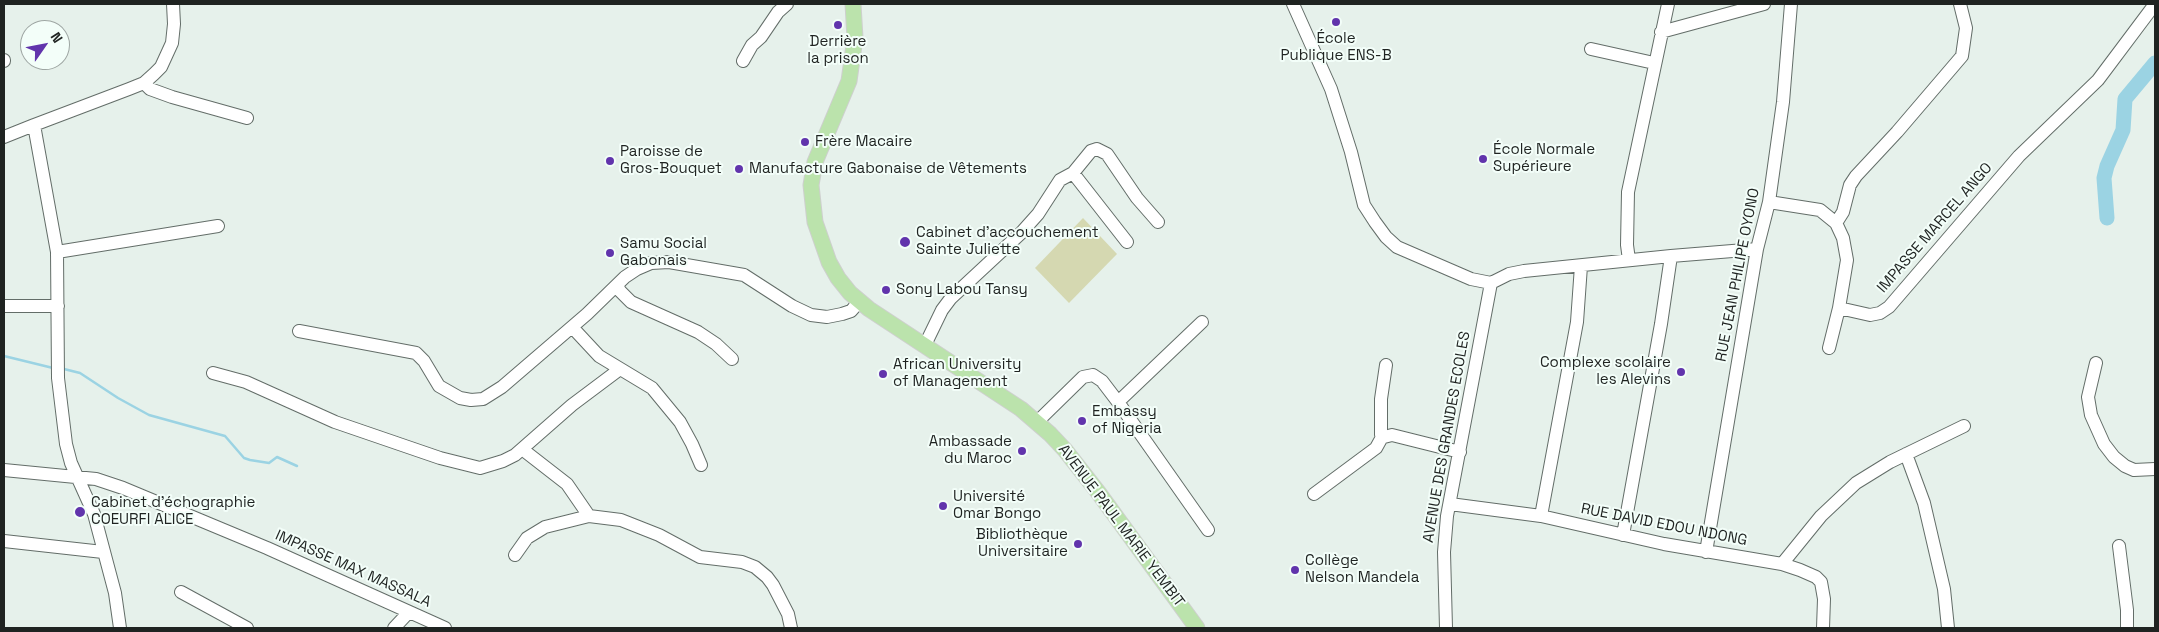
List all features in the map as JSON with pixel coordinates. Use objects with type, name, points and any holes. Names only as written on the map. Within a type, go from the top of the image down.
[{"type":"main road","name":"AVENUE PAUL MARIE YEMBIT","points":[[854,4],[855,38],[850,75],[841,104],[815,162],[811,196],[815,222],[829,262],[838,278],[859,302],[926,345],[1037,422],[1078,465],[1197,628]]},
{"type":"street","points":[[4,137],[144,83],[161,67],[172,43],[174,4]]},
{"type":"street","points":[[743,62],[752,45],[761,37],[778,12],[787,4]]},
{"type":"street","points":[[1293,4],[1331,89],[1351,152],[1364,205],[1386,238],[1397,247],[1471,278],[1491,283],[1509,274],[1629,260],[1757,249]]},
{"type":"street","points":[[1629,260],[1627,245],[1628,192],[1654,62],[1668,4]]},
{"type":"street","points":[[1661,32],[1764,4]]},
{"type":"street","name":"RUE JEAN PHILIPE OYONO","points":[[1706,552],[1757,249],[1769,202],[1783,102],[1791,4]]},
{"type":"street","points":[[1836,223],[1844,212],[1850,185],[1856,176],[1897,132],[1962,56],[1966,28],[1960,4]]},
{"type":"street","name":"IMPASSE MARCEL ANGO","points":[[1838,308],[1870,315],[1880,313],[1889,307],[2019,156],[2098,80],[2155,4]]},
{"type":"street","points":[[1591,49],[1654,62]]},
{"type":"street","points":[[144,83],[150,89],[172,97],[246,118]]},
{"type":"street","points":[[34,125],[57,252],[60,401],[66,444],[71,463],[94,514],[115,593],[120,628]]},
{"type":"street","points":[[926,345],[942,310],[950,298],[1021,233],[1038,214],[1060,180],[1073,173],[1091,151],[1102,150],[1112,161],[1137,198],[1158,222]]},
{"type":"street","points":[[1073,173],[1127,242]]},
{"type":"street","points":[[1769,202],[1820,210],[1836,223],[1843,238],[1847,260],[1829,348]]},
{"type":"street","points":[[57,252],[218,226]]},
{"type":"street","points":[[1623,535],[1661,324],[1671,256]]},
{"type":"street","points":[[299,331],[416,353],[439,386],[460,398],[472,400],[482,399],[502,387],[572,327],[617,284],[637,268],[651,263],[669,262],[744,275],[792,306],[811,315],[827,317],[842,314],[852,311],[859,302]]},
{"type":"street","points":[[1540,516],[1577,322],[1581,266]]},
{"type":"street","name":"AVENUE DES GRANDES ECOLES","points":[[1446,628],[1444,552],[1450,504],[1491,283]]},
{"type":"street","points":[[617,284],[620,291],[631,302],[698,332],[732,358]]},
{"type":"street","points":[[4,306],[58,306]]},
{"type":"street","points":[[1118,402],[1202,322]]},
{"type":"street","points":[[572,327],[592,350],[642,381],[660,397],[687,433],[701,465]]},
{"type":"street","points":[[2096,363],[2088,397],[2092,415],[2104,444],[2114,457],[2125,466],[2134,470],[2155,469]]},
{"type":"street","points":[[1314,494],[1376,448],[1382,437],[1381,399],[1386,365]]},
{"type":"street","points":[[213,373],[246,382],[335,422],[459,463],[485,467],[503,461],[522,449],[572,406],[620,369]]},
{"type":"street","points":[[1037,422],[1083,377],[1093,375],[1102,381],[1118,402],[1208,530]]},
{"type":"street","points":[[1782,564],[1821,516],[1843,494],[1874,471],[1964,426]]},
{"type":"street","points":[[1382,437],[1392,435],[1460,452]]},
{"type":"street","points":[[522,449],[567,484],[589,516]]},
{"type":"street","points":[[1906,454],[1924,503],[1944,589],[1948,628]]},
{"type":"street","name":"IMPASSE MAX MASSALA","points":[[4,470],[96,479],[122,488],[267,548],[446,628]]},
{"type":"street","name":"RUE DAVID EDOU NDONG","points":[[1450,504],[1540,516],[1706,552],[1782,564],[1809,573],[1821,582],[1824,599],[1823,628]]},
{"type":"street","points":[[515,555],[527,538],[538,529],[589,516],[609,517],[659,535],[700,557],[742,562],[755,566],[773,585],[788,614],[791,628]]},
{"type":"street","points":[[4,541],[104,552]]},
{"type":"street","points":[[2119,546],[2127,610],[2127,628]]},
{"type":"street","points":[[181,592],[248,628]]},
{"type":"street","points":[[394,628],[409,612]]},
{"type":"green space","points":[[1083,218],[1117,254],[1069,303],[1035,268]]},
{"type":"waterway","points":[[2107,218],[2104,178],[2107,166],[2123,130],[2125,99],[2155,63]]},
{"type":"waterway","points":[[4,356],[53,368]]},
{"type":"waterway","points":[[64,369],[80,373],[118,398],[149,415],[225,436],[244,458],[269,463],[277,457],[297,466]]},
{"type":"place","name":"École Publique ENS-B","points":[[1336,22]]},
{"type":"place","name":"Derrière la prison","points":[[838,25]]},
{"type":"place","name":"Frère Macaire","points":[[805,142]]},
{"type":"place","name":"École Normale Supérieure","points":[[1483,159]]},
{"type":"place","name":"Paroisse de Gros-Bouquet","points":[[610,161]]},
{"type":"place","name":"Manufacture Gabonaise de Vêtements","points":[[739,169]]},
{"type":"place","name":"Cabinet d'accouchement Sainte Juliette","points":[[905,242]]},
{"type":"place","name":"Samu Social Gabonais","points":[[610,253]]},
{"type":"place","name":"Sony Labou Tansy","points":[[886,290]]},
{"type":"place","name":"Complexe scolaire les Alevins","points":[[1681,372]]},
{"type":"place","name":"African University of Management","points":[[883,374]]},
{"type":"place","name":"Embassy of Nigeria","points":[[1082,421]]},
{"type":"place","name":"Ambassade du Maroc","points":[[1022,451]]},
{"type":"place","name":"Université Omar Bongo","points":[[943,506]]},
{"type":"place","name":"Cabinet d'échographie COEURFI ALICE","points":[[80,512]]},
{"type":"place","name":"Bibliothèque Universitaire","points":[[1078,544]]},
{"type":"place","name":"Collège Nelson Mandela","points":[[1295,570]]}]
